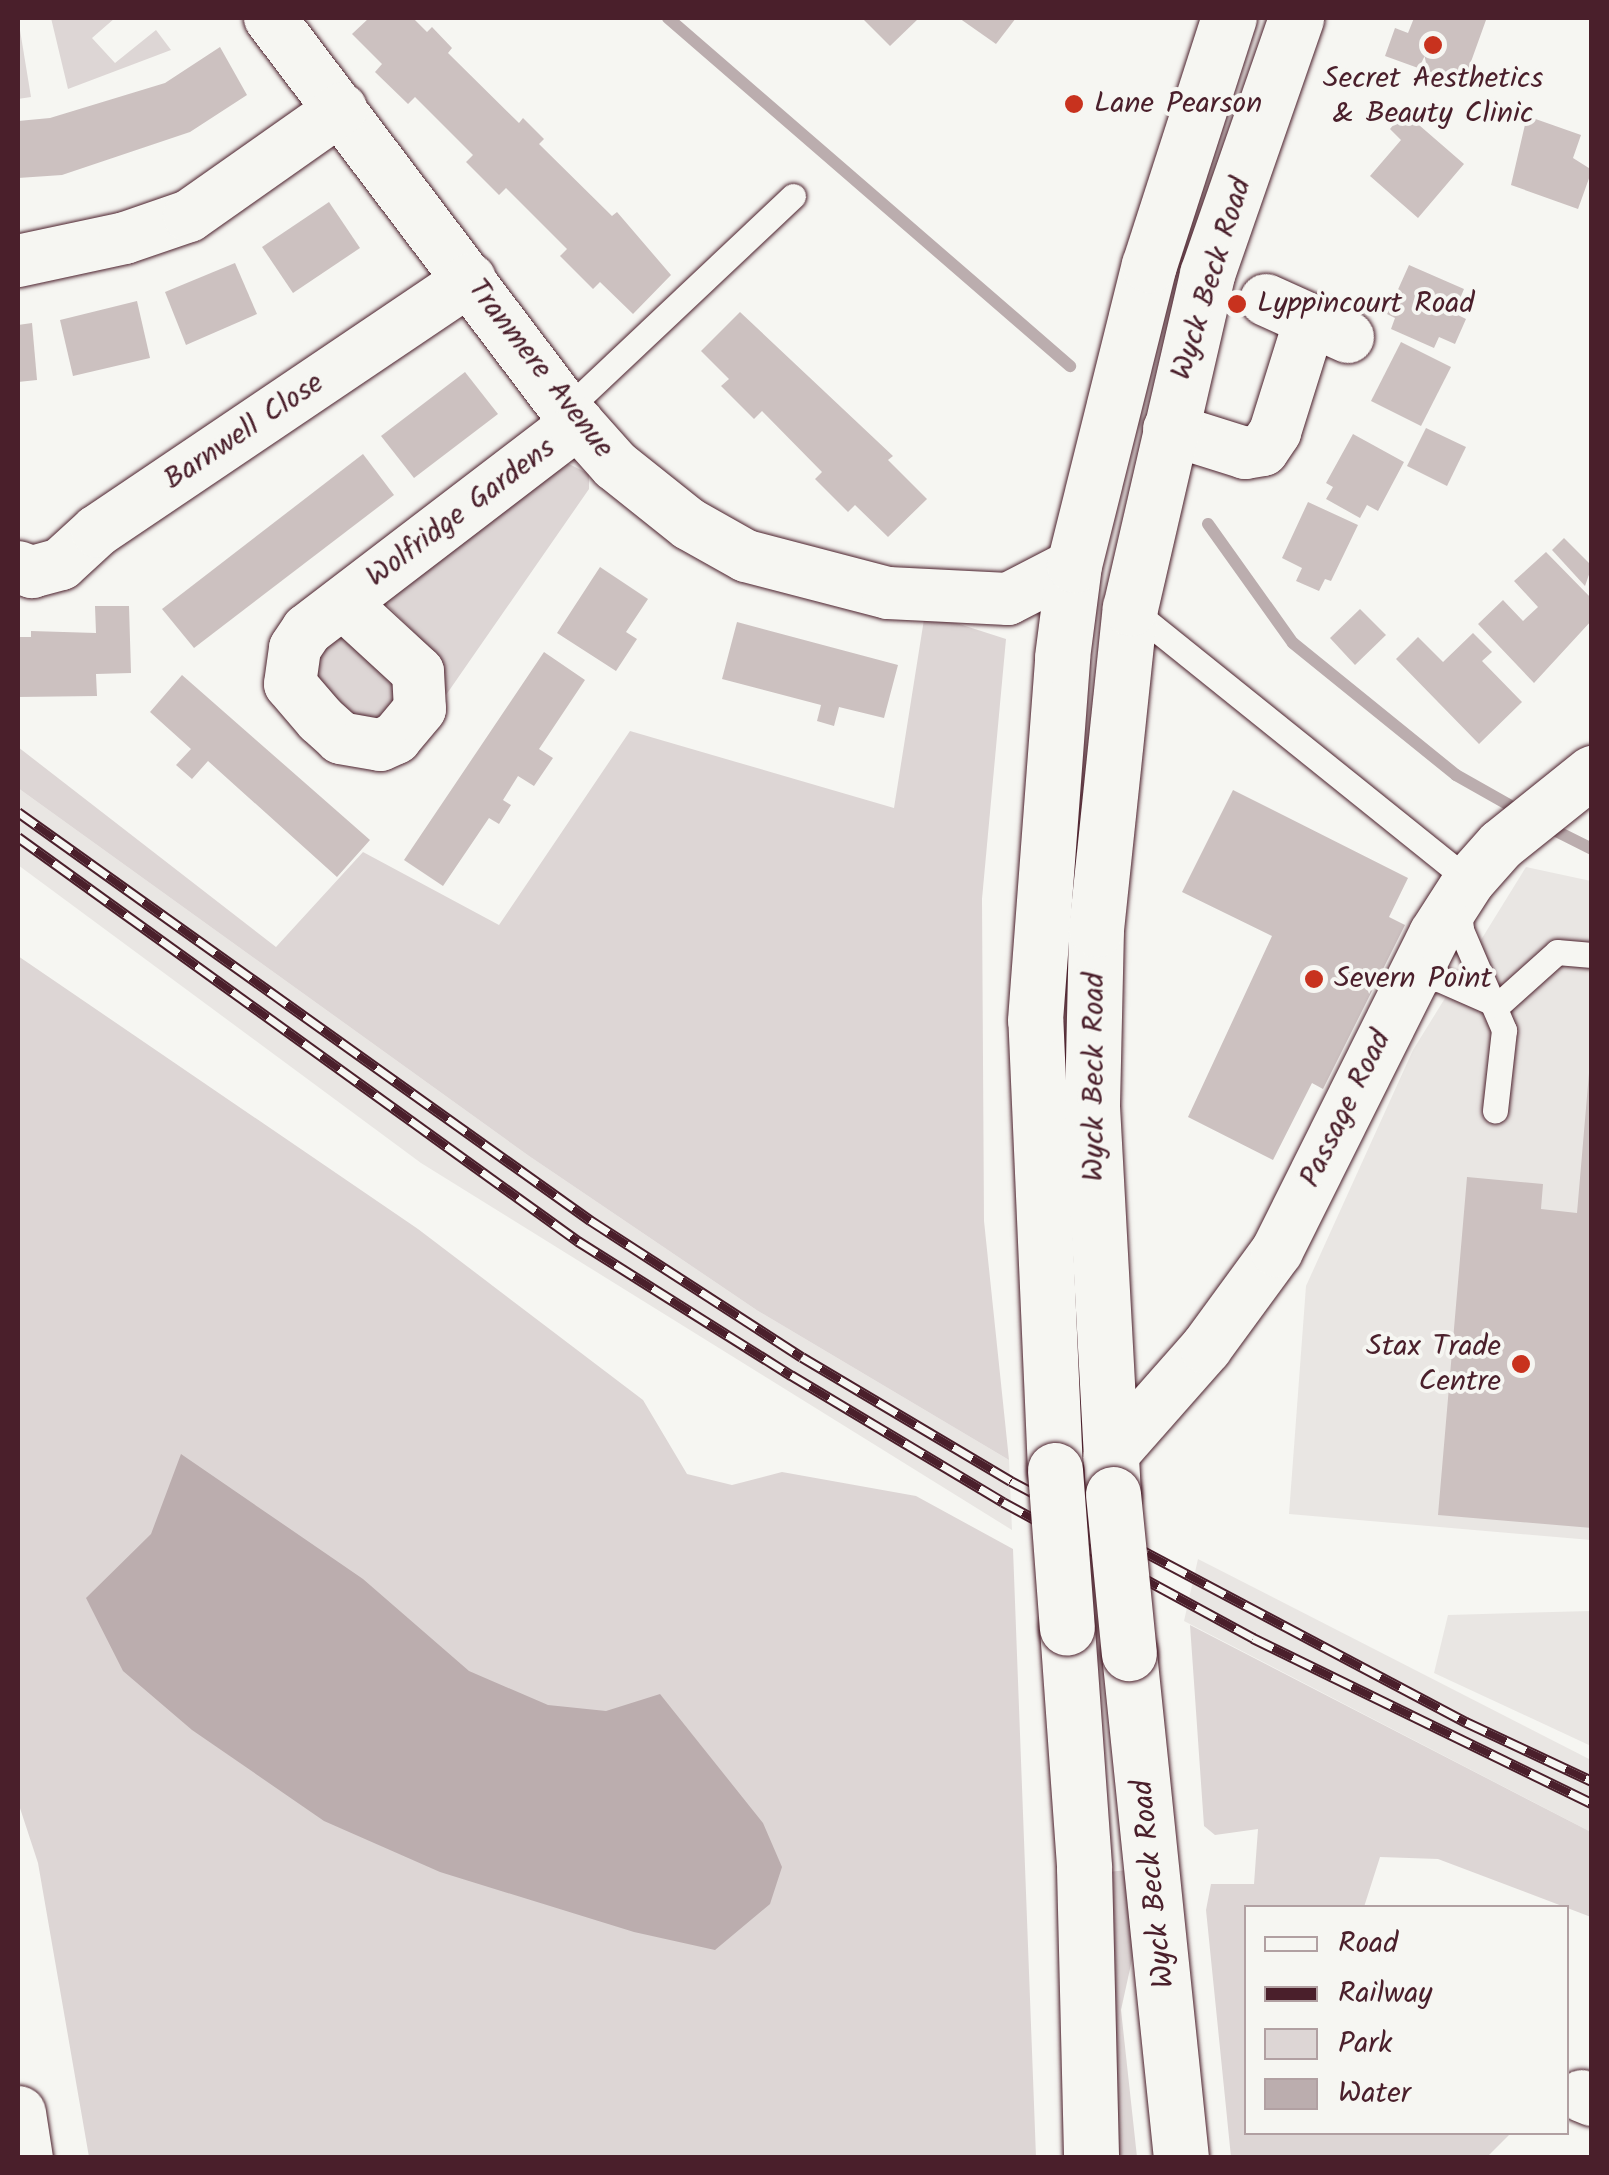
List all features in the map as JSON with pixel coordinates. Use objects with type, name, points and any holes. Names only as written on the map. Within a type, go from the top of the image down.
[{"type":"main road","name":"Wyck Beck Road","points":[[1091,2158],[1084,1868],[1055,1470],[1035,1020],[1074,566],[1149,265],[1229,18]]},
{"type":"main road","name":"Wyck Beck Road","points":[[1182,2158],[1111,1476],[1092,1105],[1095,949],[1130,608],[1207,274],[1296,18]]},
{"type":"main road","points":[[18,2113],[24,2158]]},
{"type":"street","name":"Tranmere Avenue","points":[[270,18],[572,416],[643,490],[746,556],[888,593],[971,598],[1018,595],[1074,566]]},
{"type":"street","points":[[18,261],[125,238],[189,216],[341,109]]},
{"type":"street","name":"Barnwell Close","points":[[18,567],[32,572],[61,564],[97,531],[470,279]]},
{"type":"street","points":[[1169,429],[1245,453],[1262,450],[1275,432],[1308,319]]},
{"type":"street","name":"Wolfridge Gardens","points":[[343,603],[572,416]]},
{"type":"street","name":"Passage Road","points":[[1111,1476],[1277,1251],[1370,1028],[1411,980],[1463,890],[1502,845],[1592,772]]},
{"type":"lane","points":[[572,416],[793,196]]},
{"type":"lane","points":[[1130,608],[1463,890],[1461,930],[1498,1005],[1504,1030],[1495,1110]]},
{"type":"lane","points":[[1498,1005],[1557,952],[1592,955]]},
{"type":"lane","points":[[1411,980],[1439,980],[1498,1005]]},
{"type":"shaded area","points":[[18,788],[529,1156],[758,1311],[1009,1460],[1012,1530],[421,1163],[18,865]]},
{"type":"shaded area","points":[[1526,867],[1591,881],[1591,1540],[1289,1514],[1306,1286],[1413,1050]]},
{"type":"shaded area","points":[[1198,1559],[1591,1760],[1591,1832],[1184,1621]]},
{"type":"shaded area","points":[[1591,1611],[1591,1746],[1434,1673],[1448,1615]]},
{"type":"green space","points":[[18,18],[31,97],[18,99]]},
{"type":"green space","points":[[51,18],[115,18],[92,38],[115,63],[156,30],[171,50],[68,89]]},
{"type":"green space","points":[[565,462],[589,474],[589,489],[446,695],[417,635],[380,598]]},
{"type":"green space","points":[[925,613],[1006,639],[982,899],[984,1221],[1009,1460],[758,1311],[529,1156],[18,788],[18,747],[276,947],[363,852],[499,925],[630,731],[894,808]]},
{"type":"green space","points":[[328,638],[353,638],[399,678],[402,704],[384,725],[358,724],[315,682],[310,661]]},
{"type":"green space","points":[[18,956],[418,1229],[643,1400],[687,1474],[732,1485],[782,1472],[916,1496],[1013,1549],[1036,2157],[89,2157],[38,1863],[18,1802]]},
{"type":"green space","points":[[1190,1625],[1591,1832],[1591,1917],[1569,1909],[1569,1905],[1559,1905],[1438,1859],[1380,1857],[1365,1905],[1244,1905],[1244,2135],[1509,2135],[1487,2157],[1231,2157],[1206,1910],[1211,1884],[1254,1884],[1258,1829],[1215,1835],[1204,1826]]},
{"type":"green space","points":[[1128,1870],[1133,1955],[1121,2010],[1137,2157],[1114,2157],[1107,1872]]},
{"type":"water","points":[[181,1454],[363,1579],[469,1671],[548,1705],[606,1711],[660,1694],[763,1823],[782,1867],[770,1904],[715,1950],[634,1932],[440,1872],[324,1821],[192,1730],[123,1671],[86,1598],[151,1534]]},
{"type":"building","points":[[369,18],[413,18],[427,32],[432,27],[452,48],[448,53],[519,123],[523,118],[544,139],[539,144],[612,216],[617,212],[671,275],[633,314],[600,282],[593,289],[560,256],[567,249],[506,188],[499,195],[466,162],[473,155],[415,97],[408,104],[375,72],[382,64],[352,34]]},
{"type":"building","points":[[862,18],[919,18],[890,46]]},
{"type":"building","points":[[959,18],[1016,18],[996,44]]},
{"type":"building","name":"Secret Aesthetics & Beauty Clinic","points":[[1414,18],[1486,20],[1468,70],[1459,67],[1454,81],[1385,56],[1395,28],[1408,33]]},
{"type":"building","points":[[220,47],[247,95],[190,132],[62,175],[18,178],[18,121],[50,118],[165,83]]},
{"type":"building","points":[[1404,112],[1464,164],[1418,218],[1370,176],[1401,140],[1390,129]]},
{"type":"building","points":[[1527,116],[1581,135],[1573,158],[1592,170],[1578,209],[1511,185]]},
{"type":"building","points":[[329,202],[360,248],[293,293],[262,247]]},
{"type":"building","points":[[235,263],[257,314],[186,345],[165,292]]},
{"type":"building","points":[[1409,265],[1464,289],[1454,313],[1466,319],[1455,344],[1439,337],[1434,348],[1391,329],[1395,318],[1387,314]]},
{"type":"building","points":[[137,301],[150,358],[73,376],[60,320]]},
{"type":"building","points":[[740,312],[893,456],[888,460],[927,499],[888,537],[855,505],[848,512],[815,479],[822,472],[762,411],[754,419],[721,386],[729,379],[701,351]]},
{"type":"building","points":[[32,323],[37,380],[18,382],[18,325]]},
{"type":"building","points":[[1401,342],[1451,367],[1421,426],[1371,401]]},
{"type":"building","points":[[465,372],[498,414],[414,478],[381,436]]},
{"type":"building","points":[[1426,428],[1466,447],[1447,486],[1407,466]]},
{"type":"building","points":[[1353,434],[1404,462],[1378,511],[1367,505],[1360,518],[1326,499],[1333,487],[1326,483]]},
{"type":"building","points":[[363,454],[394,495],[194,648],[162,609]]},
{"type":"building","points":[[1308,502],[1358,525],[1331,581],[1325,579],[1319,591],[1296,581],[1302,568],[1282,558]]},
{"type":"building","points":[[1564,538],[1592,566],[1585,586],[1552,550]]},
{"type":"building","points":[[1546,552],[1592,599],[1592,620],[1534,683],[1478,624],[1503,600],[1523,621],[1538,607],[1514,581]]},
{"type":"building","points":[[600,567],[648,599],[626,632],[637,639],[616,671],[557,633]]},
{"type":"building","points":[[95,606],[129,606],[131,673],[96,674],[97,696],[18,697],[18,637],[31,637],[31,631],[96,633]]},
{"type":"building","points":[[1360,609],[1386,635],[1355,665],[1330,638]]},
{"type":"building","points":[[737,622],[898,665],[884,718],[839,707],[834,726],[817,721],[821,705],[722,679]]},
{"type":"building","points":[[1473,633],[1492,652],[1482,661],[1522,702],[1479,744],[1396,659],[1418,637],[1443,662]]},
{"type":"building","points":[[544,652],[585,680],[539,749],[553,758],[534,786],[518,776],[503,800],[511,805],[499,824],[489,818],[443,886],[404,860]]},
{"type":"building","points":[[182,675],[370,840],[337,877],[208,761],[192,779],[176,765],[191,749],[150,712]]},
{"type":"building","name":"Severn Point","points":[[1233,790],[1408,878],[1389,917],[1405,925],[1323,1089],[1312,1083],[1273,1160],[1188,1117],[1272,936],[1182,892]]},
{"type":"building","name":"Stax Trade Centre","points":[[1589,1073],[1592,1528],[1438,1515],[1467,1177],[1543,1184],[1541,1209],[1577,1213]]},
{"type":"waterway","points":[[668,18],[1070,366]]},
{"type":"waterway","points":[[1208,524],[1293,643],[1456,775],[1509,805]]},
{"type":"waterway","points":[[1556,831],[1592,849]]},
{"type":"railway","points":[[18,812],[590,1220],[802,1357],[1011,1481],[1466,1722],[1592,1781]]},
{"type":"railway","points":[[18,837],[578,1241],[791,1375],[1003,1502],[1253,1638],[1592,1803]]},
{"type":"place","name":"Secret Aesthetics & Beauty Clinic","points":[[1433,45]]},
{"type":"place","name":"Lane Pearson","points":[[1074,104]]},
{"type":"place","name":"Lyppincourt Road","points":[[1237,304]]},
{"type":"place","name":"Severn Point","points":[[1314,979]]},
{"type":"place","name":"Stax Trade Centre","points":[[1521,1364]]}]
